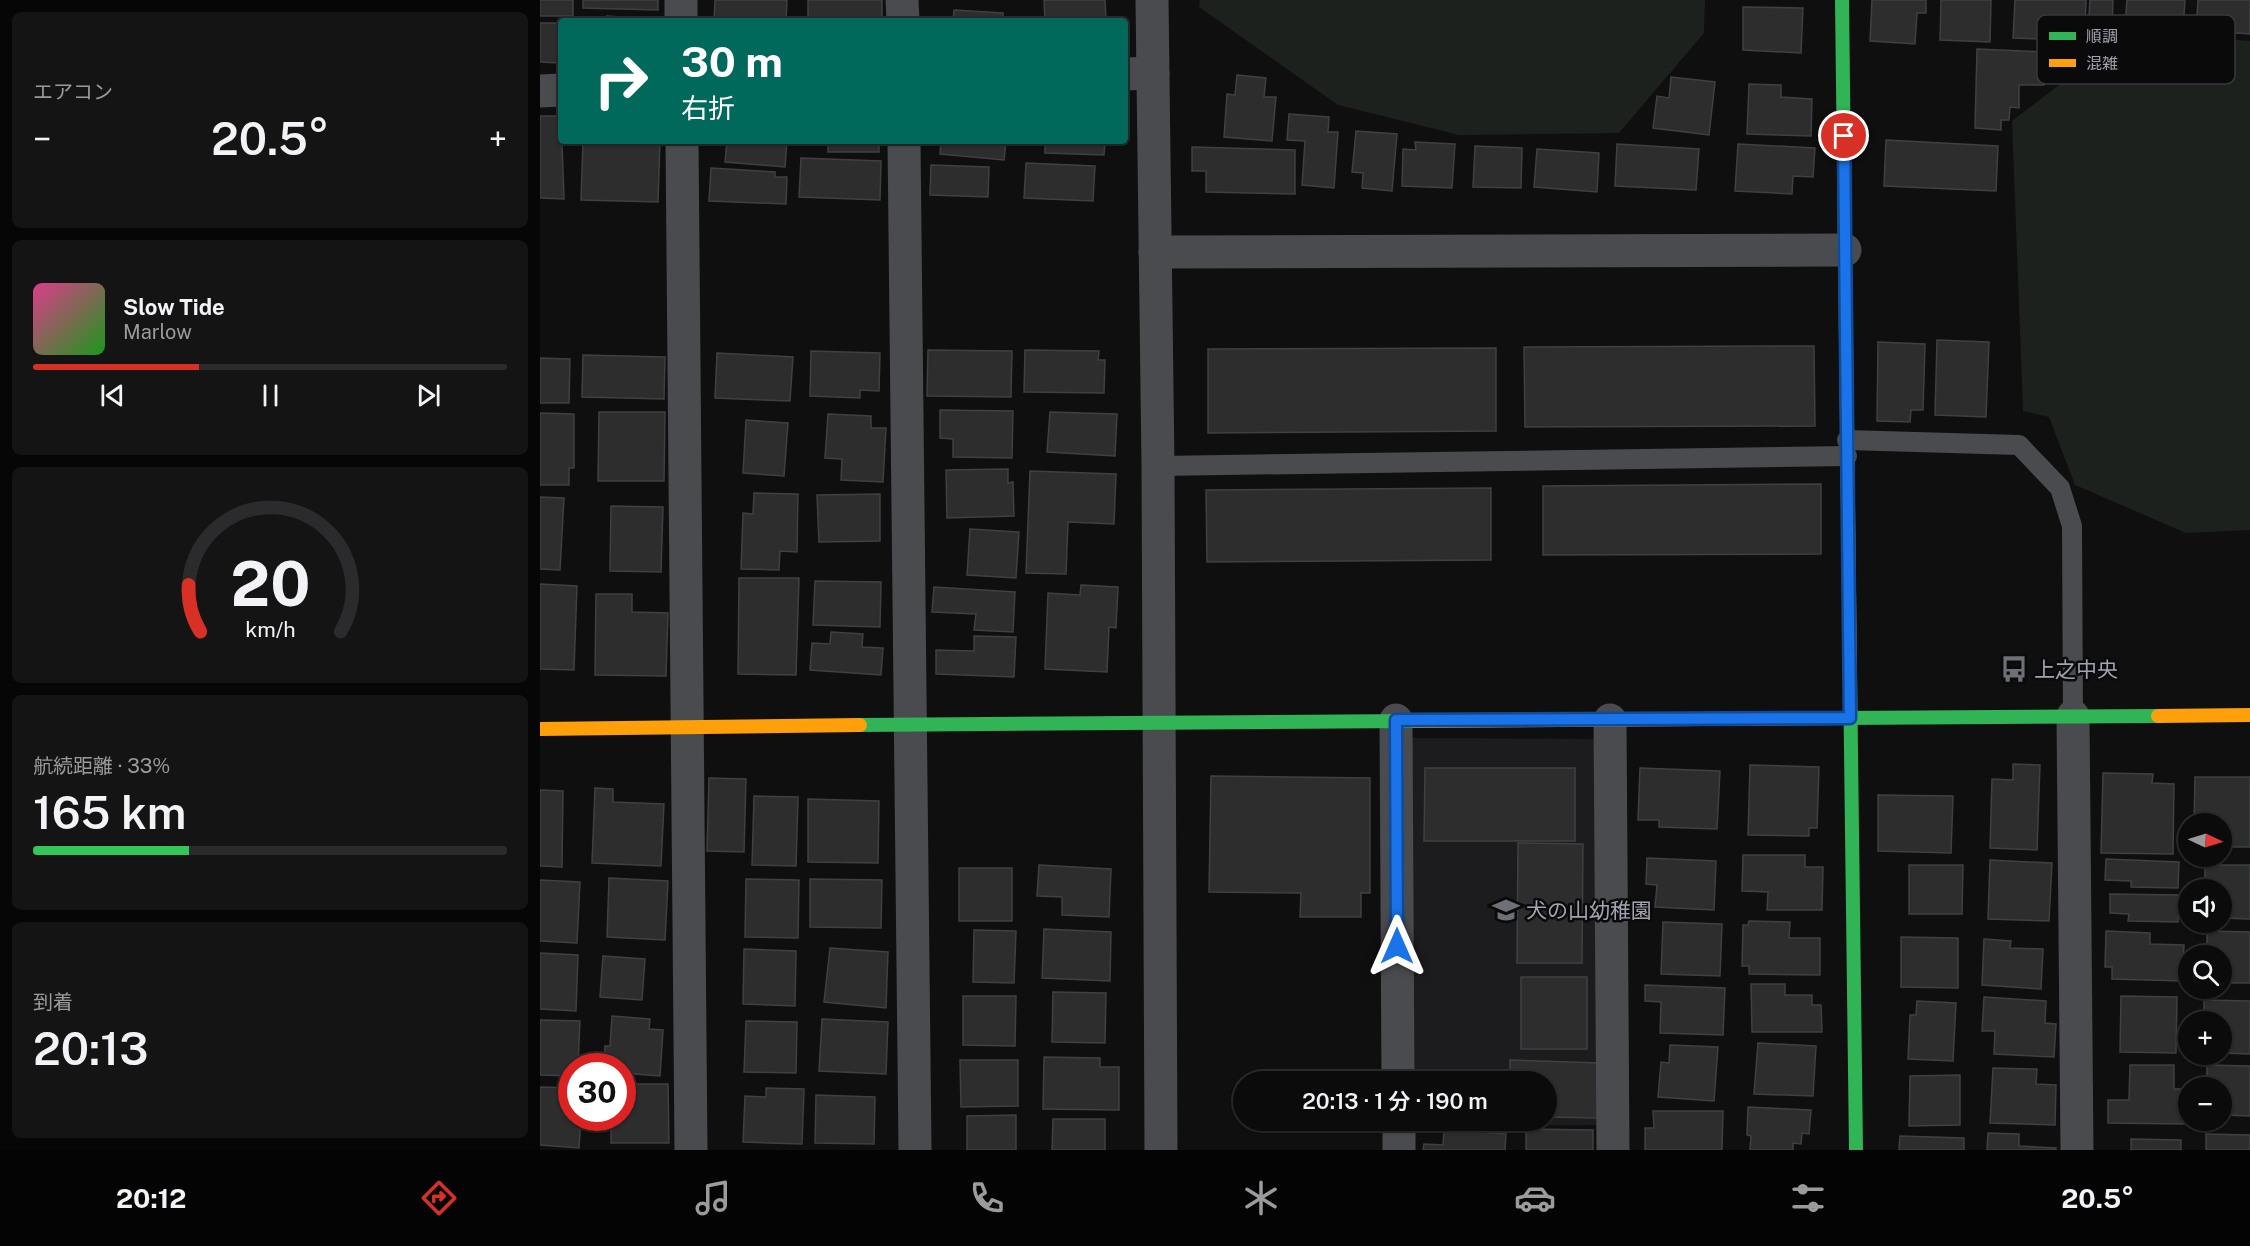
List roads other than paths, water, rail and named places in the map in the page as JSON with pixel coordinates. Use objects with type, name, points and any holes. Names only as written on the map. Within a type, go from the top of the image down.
[{"type":"street","points":[[681,0],[681,18]]},
{"type":"street","points":[[902,0],[903,18]]},
{"type":"street","points":[[1152,0],[1139,73],[1155,252],[1160,724],[1161,1150]]},
{"type":"street","points":[[1842,0],[1856,1150]]},
{"type":"street","points":[[540,91],[558,90]]},
{"type":"street","points":[[682,144],[691,1150]]},
{"type":"street","points":[[904,144],[915,1150]]},
{"type":"street","points":[[1155,252],[1845,250]]},
{"type":"street","points":[[540,729],[1396,720],[2250,715]]},
{"type":"street","points":[[2073,716],[2077,1150]]},
{"type":"street","points":[[1396,720],[1398,1071]]},
{"type":"street","points":[[1610,720],[1614,1150]]},
{"type":"street","points":[[1399,1131],[1399,1150]]},
{"type":"lane","points":[[1158,466],[2019,445],[2060,488],[2072,526],[2073,716]]},
{"type":"place","name":"上之中央","points":[[2014,669]]},
{"type":"place","name":"犬の山幼稚園","points":[[1506,910]]}]
